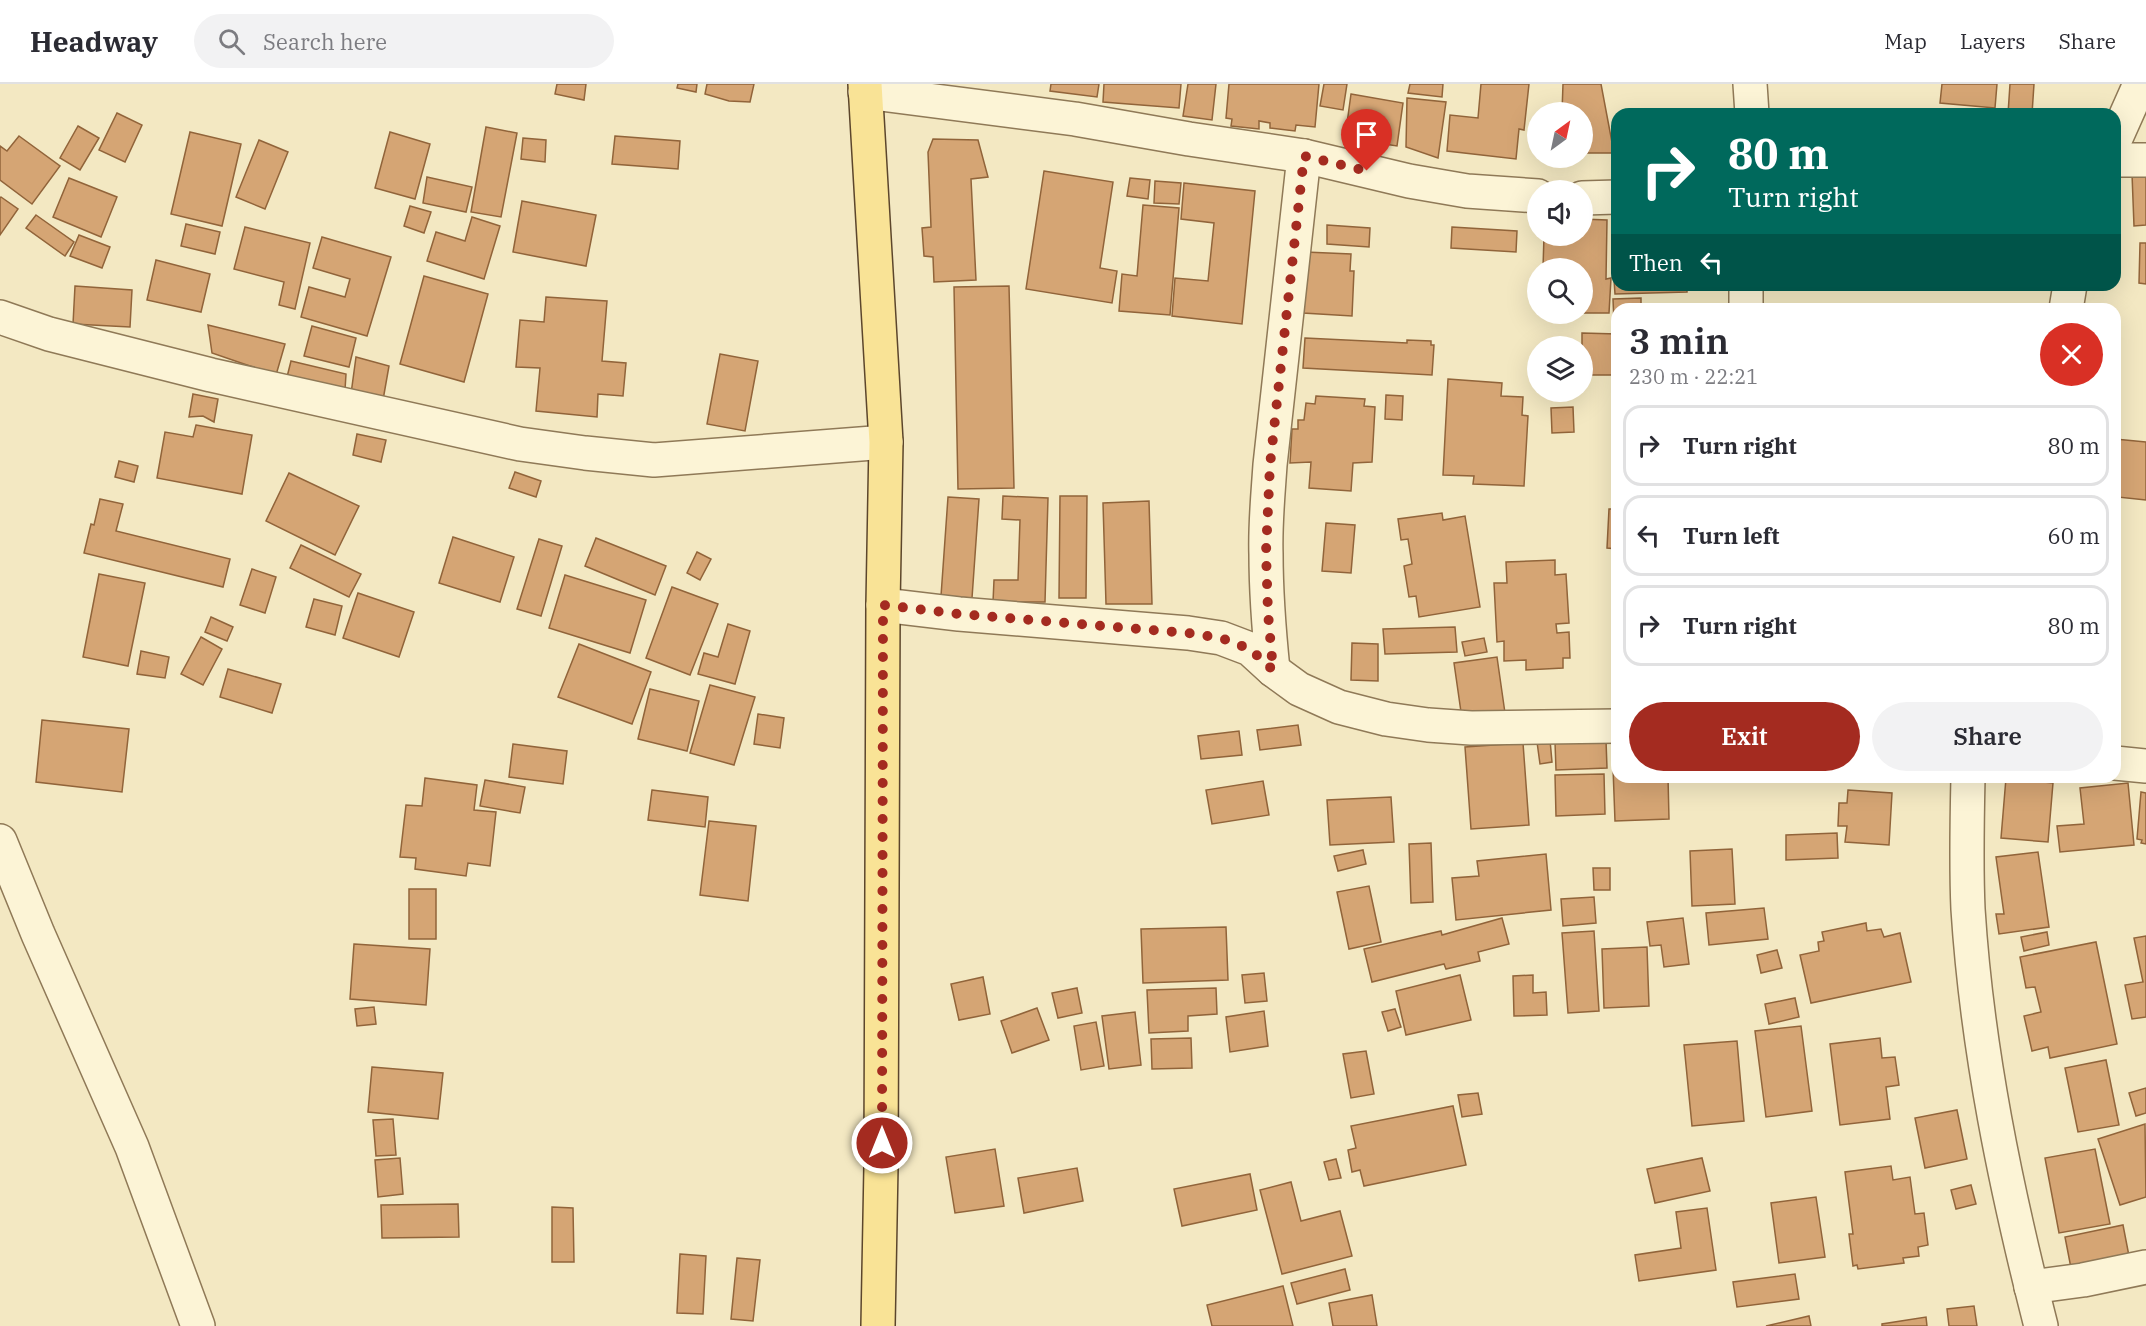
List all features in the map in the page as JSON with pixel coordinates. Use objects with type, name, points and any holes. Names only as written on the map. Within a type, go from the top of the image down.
[{"type":"main road","points":[[865,88],[886,442],[878,1326]]},
{"type":"street","points":[[1750,84],[1752,108]]},
{"type":"street","points":[[2121,127],[2140,84]]},
{"type":"street","points":[[865,88],[1304,156],[1409,181],[1467,191],[1527,195]]},
{"type":"street","points":[[1273,670],[1266,572],[1268,496],[1304,156]]},
{"type":"street","points":[[2121,160],[2146,160]]},
{"type":"street","points":[[1593,198],[1611,197]]},
{"type":"street","points":[[0,317],[49,334],[211,375],[520,444],[654,460],[886,442]]},
{"type":"street","points":[[883,605],[1221,638],[1250,649],[1299,689],[1339,707],[1386,719],[1472,728],[1611,726]]},
{"type":"street","points":[[2121,764],[2146,766]]},
{"type":"street","points":[[1968,783],[1966,845],[1968,910],[1978,1006],[1999,1143],[2041,1326]]},
{"type":"street","points":[[0,841],[38,934],[132,1147],[198,1326]]},
{"type":"street","points":[[2031,1287],[2083,1280],[2146,1267]]},
{"type":"building","points":[[557,84],[586,84],[584,100],[555,94]]},
{"type":"building","points":[[678,84],[697,84],[696,92],[677,88]]},
{"type":"building","points":[[707,84],[754,84],[750,102],[729,101],[705,94]]},
{"type":"building","points":[[1051,84],[1099,84],[1097,97],[1050,91]]},
{"type":"building","points":[[1104,84],[1181,84],[1179,108],[1103,102]]},
{"type":"building","points":[[1188,84],[1216,84],[1212,120],[1183,116]]},
{"type":"building","points":[[1229,84],[1319,84],[1315,127],[1296,125],[1295,131],[1270,128],[1270,123],[1259,121],[1259,129],[1231,126],[1232,119],[1226,118]]},
{"type":"building","points":[[1324,84],[1347,84],[1343,110],[1320,106]]},
{"type":"building","points":[[1410,84],[1443,84],[1442,97],[1408,93]]},
{"type":"building","points":[[1481,84],[1529,84],[1524,130],[1519,129],[1516,159],[1447,151],[1450,115],[1478,118]]},
{"type":"building","points":[[1563,84],[1601,84],[1611,137],[1611,153],[1593,153],[1593,102],[1562,102]]},
{"type":"building","points":[[1942,84],[1997,84],[1995,108],[1940,103]]},
{"type":"building","points":[[2010,84],[2034,84],[2032,108],[2008,108]]},
{"type":"building","points":[[1351,94],[1403,103],[1397,146],[1345,138]]},
{"type":"building","points":[[1407,98],[1446,102],[1438,158],[1406,147]]},
{"type":"building","points":[[117,113],[142,125],[125,162],[99,150]]},
{"type":"building","points":[[78,126],[99,138],[80,170],[60,158]]},
{"type":"building","points":[[486,127],[517,133],[501,217],[471,212]]},
{"type":"building","points":[[190,132],[241,144],[222,226],[171,214]]},
{"type":"building","points":[[390,132],[430,144],[415,199],[375,188]]},
{"type":"building","points":[[19,136],[60,166],[32,204],[0,180],[0,146],[7,151]]},
{"type":"building","points":[[615,136],[680,141],[678,169],[612,164]]},
{"type":"building","points":[[523,138],[546,140],[545,162],[521,159]]},
{"type":"building","points":[[933,139],[978,140],[988,177],[971,179],[976,280],[934,282],[933,257],[924,256],[922,228],[931,227],[928,152]]},
{"type":"building","points":[[259,140],[288,152],[265,209],[236,197]]},
{"type":"building","points":[[1044,171],[1113,182],[1100,268],[1117,271],[1112,303],[1026,289]]},
{"type":"building","points":[[2132,174],[2146,174],[2146,225],[2134,226]]},
{"type":"building","points":[[427,177],[472,187],[466,212],[423,203]]},
{"type":"building","points":[[69,178],[117,197],[101,237],[53,217]]},
{"type":"building","points":[[1130,178],[1150,180],[1148,199],[1127,196]]},
{"type":"building","points":[[1155,181],[1181,183],[1179,204],[1154,203]]},
{"type":"building","points":[[1184,183],[1255,191],[1242,324],[1172,316],[1175,278],[1208,281],[1214,223],[1181,219]]},
{"type":"building","points":[[0,198],[18,209],[0,235]]},
{"type":"building","points":[[522,201],[596,215],[586,266],[513,252]]},
{"type":"building","points":[[1143,205],[1179,208],[1170,315],[1119,311],[1122,274],[1137,276]]},
{"type":"building","points":[[410,206],[431,212],[424,233],[404,226]]},
{"type":"building","points":[[36,215],[74,242],[65,256],[26,228]]},
{"type":"building","points":[[472,217],[500,226],[484,279],[427,261],[436,232],[465,241]]},
{"type":"building","points":[[1593,219],[1607,220],[1606,279],[1611,278],[1609,313],[1593,313],[1593,258],[1543,258],[1544,246],[1593,246]]},
{"type":"building","points":[[186,224],[220,232],[215,254],[181,246]]},
{"type":"building","points":[[1327,225],[1370,228],[1369,247],[1327,244]]},
{"type":"building","points":[[245,227],[310,243],[295,309],[279,305],[284,282],[234,269]]},
{"type":"building","points":[[1452,227],[1517,231],[1516,252],[1451,248]]},
{"type":"building","points":[[79,235],[110,247],[102,268],[70,256]]},
{"type":"building","points":[[322,237],[391,257],[367,336],[301,317],[309,287],[345,297],[350,279],[313,268]]},
{"type":"building","points":[[2140,243],[2146,243],[2146,284],[2139,283]]},
{"type":"building","points":[[1305,252],[1351,254],[1350,271],[1354,271],[1352,316],[1303,313]]},
{"type":"building","points":[[156,260],[210,274],[201,312],[147,300]]},
{"type":"building","points":[[424,276],[488,294],[464,382],[400,364]]},
{"type":"building","points":[[75,286],[132,290],[130,327],[73,324]]},
{"type":"building","points":[[1009,286],[1014,488],[958,489],[954,287]]},
{"type":"building","points":[[1615,291],[1687,291],[1687,292],[1615,294]]},
{"type":"building","points":[[546,297],[607,301],[602,361],[626,363],[623,396],[598,394],[597,417],[536,411],[540,368],[516,367],[520,320],[544,322]]},
{"type":"building","points":[[1641,298],[1641,303],[1613,303],[1613,299]]},
{"type":"building","points":[[208,325],[285,344],[276,375],[212,353]]},
{"type":"building","points":[[312,326],[356,338],[349,367],[304,356]]},
{"type":"building","points":[[1582,333],[1611,334],[1611,375],[1593,375],[1593,336],[1582,336]]},
{"type":"building","points":[[1305,338],[1407,343],[1407,340],[1431,341],[1431,345],[1434,345],[1432,375],[1303,368]]},
{"type":"building","points":[[720,354],[758,361],[745,431],[707,424]]},
{"type":"building","points":[[356,357],[389,366],[383,400],[351,394]]},
{"type":"building","points":[[291,361],[346,374],[345,390],[286,381]]},
{"type":"building","points":[[1448,379],[1502,383],[1501,396],[1523,397],[1522,415],[1528,416],[1524,486],[1473,484],[1474,476],[1443,475]]},
{"type":"building","points":[[193,394],[218,399],[214,422],[203,416],[189,417]]},
{"type":"building","points":[[1386,395],[1403,396],[1402,420],[1385,419]]},
{"type":"building","points":[[1316,396],[1365,399],[1364,406],[1375,407],[1372,462],[1353,463],[1351,491],[1309,488],[1311,462],[1290,463],[1292,429],[1298,429],[1298,420],[1304,420],[1306,403],[1315,404]]},
{"type":"building","points":[[1573,407],[1574,432],[1552,433],[1551,408]]},
{"type":"building","points":[[196,425],[252,435],[242,494],[157,478],[165,432],[193,437]]},
{"type":"building","points":[[357,434],[386,440],[381,462],[353,455]]},
{"type":"building","points":[[2121,440],[2146,442],[2146,500],[2121,497]]},
{"type":"building","points":[[119,461],[138,466],[134,482],[115,477]]},
{"type":"building","points":[[515,472],[541,481],[536,497],[509,488]]},
{"type":"building","points":[[289,473],[359,506],[335,555],[266,521]]},
{"type":"building","points":[[1003,496],[1048,498],[1045,602],[993,602],[994,580],[1018,580],[1020,520],[1002,519]]},
{"type":"building","points":[[1060,496],[1087,496],[1086,598],[1059,598]]},
{"type":"building","points":[[948,497],[979,499],[972,598],[941,596]]},
{"type":"building","points":[[100,499],[123,504],[116,531],[230,559],[223,587],[84,553]]},
{"type":"building","points":[[1149,501],[1152,604],[1106,604],[1103,503]]},
{"type":"building","points":[[1609,509],[1611,509],[1611,548],[1607,548]]},
{"type":"building","points":[[1442,513],[1443,520],[1465,516],[1480,607],[1419,617],[1416,596],[1409,597],[1404,566],[1412,564],[1408,539],[1401,540],[1398,519]]},
{"type":"building","points":[[1326,523],[1355,525],[1351,573],[1322,571]]},
{"type":"building","points":[[453,537],[514,557],[500,602],[439,583]]},
{"type":"building","points":[[596,538],[666,566],[655,595],[585,566]]},
{"type":"building","points":[[539,539],[562,546],[541,616],[517,609]]},
{"type":"building","points":[[301,545],[361,574],[349,597],[290,568]]},
{"type":"building","points":[[697,552],[711,559],[700,580],[687,573]]},
{"type":"building","points":[[1555,560],[1555,575],[1566,574],[1569,623],[1556,624],[1557,633],[1569,632],[1570,658],[1563,658],[1563,668],[1526,670],[1526,660],[1504,661],[1504,641],[1497,642],[1494,583],[1507,583],[1506,562]]},
{"type":"building","points":[[252,569],[276,577],[265,613],[240,605]]},
{"type":"building","points":[[99,574],[145,583],[128,666],[83,657]]},
{"type":"building","points":[[565,575],[646,600],[630,653],[549,628]]},
{"type":"building","points":[[672,587],[718,604],[690,675],[646,658]]},
{"type":"building","points":[[358,593],[414,612],[399,657],[343,638]]},
{"type":"building","points":[[314,599],[342,606],[335,635],[306,627]]},
{"type":"building","points":[[211,617],[233,627],[227,641],[205,632]]},
{"type":"building","points":[[728,624],[750,631],[735,684],[698,674],[704,653],[718,657]]},
{"type":"building","points":[[1455,627],[1457,652],[1385,654],[1383,629]]},
{"type":"building","points":[[201,637],[222,649],[203,685],[181,674]]},
{"type":"building","points":[[1484,638],[1487,652],[1465,656],[1462,642]]},
{"type":"building","points":[[1352,643],[1378,644],[1378,681],[1351,680]]},
{"type":"building","points":[[579,644],[651,672],[632,724],[558,697]]},
{"type":"building","points":[[141,651],[169,657],[165,678],[137,674]]},
{"type":"building","points":[[1497,657],[1505,713],[1462,719],[1454,663]]},
{"type":"building","points":[[228,669],[281,684],[272,713],[220,697]]},
{"type":"building","points":[[710,685],[755,697],[734,765],[690,753]]},
{"type":"building","points":[[650,689],[699,701],[687,751],[638,739]]},
{"type":"building","points":[[758,714],[784,718],[780,748],[754,744]]},
{"type":"building","points":[[42,720],[129,729],[122,792],[36,782]]},
{"type":"building","points":[[1298,725],[1301,745],[1260,750],[1257,730]]},
{"type":"building","points":[[1239,731],[1242,755],[1201,759],[1198,736]]},
{"type":"building","points":[[1550,740],[1552,762],[1540,764],[1537,742]]},
{"type":"building","points":[[1606,740],[1607,768],[1556,770],[1555,742]]},
{"type":"building","points":[[1523,743],[1529,825],[1471,829],[1465,747]]},
{"type":"building","points":[[513,744],[567,751],[563,784],[509,777]]},
{"type":"building","points":[[1604,774],[1605,814],[1556,816],[1555,775]]},
{"type":"building","points":[[425,778],[477,785],[474,810],[496,812],[490,866],[468,863],[466,876],[415,869],[416,858],[400,857],[406,805],[422,806]]},
{"type":"building","points":[[485,780],[525,787],[520,813],[480,806]]},
{"type":"building","points":[[1263,781],[1269,815],[1212,824],[1206,790]]},
{"type":"building","points":[[1614,783],[1668,783],[1669,819],[1615,821]]},
{"type":"building","points":[[2006,783],[2053,783],[2048,842],[2001,838]]},
{"type":"building","points":[[2128,783],[2134,845],[2060,852],[2057,826],[2084,824],[2080,788]]},
{"type":"building","points":[[652,790],[708,797],[705,827],[648,820]]},
{"type":"building","points":[[1848,790],[1892,793],[1889,845],[1845,842],[1847,826],[1838,826],[1839,803],[1847,803]]},
{"type":"building","points":[[2141,792],[2146,793],[2146,844],[2137,839]]},
{"type":"building","points":[[1391,797],[1394,842],[1330,845],[1327,800]]},
{"type":"building","points":[[709,821],[756,826],[748,901],[700,895]]},
{"type":"building","points":[[1837,833],[1838,858],[1786,860],[1786,835]]},
{"type":"building","points":[[1431,843],[1433,902],[1411,903],[1409,844]]},
{"type":"building","points":[[1732,849],[1735,904],[1692,906],[1690,851]]},
{"type":"building","points":[[1363,850],[1366,864],[1338,871],[1334,856]]},
{"type":"building","points":[[2038,852],[2049,927],[1999,934],[1996,914],[2004,914],[1996,857]]},
{"type":"building","points":[[1546,854],[1551,910],[1456,920],[1452,878],[1479,876],[1477,861]]},
{"type":"building","points":[[1593,868],[1610,868],[1610,890],[1594,890]]},
{"type":"building","points":[[1369,886],[1381,942],[1349,949],[1337,892]]},
{"type":"building","points":[[409,889],[436,889],[436,939],[409,939]]},
{"type":"building","points":[[1594,897],[1596,923],[1563,926],[1561,899]]},
{"type":"building","points":[[1764,908],[1768,939],[1709,945],[1706,913]]},
{"type":"building","points":[[1502,918],[1509,944],[1478,952],[1480,961],[1446,969],[1444,964],[1372,982],[1364,949],[1441,931],[1442,935]]},
{"type":"building","points":[[1683,918],[1689,964],[1664,967],[1661,945],[1650,946],[1647,922]]},
{"type":"building","points":[[1866,923],[1867,931],[1881,929],[1884,937],[1900,933],[1911,982],[1811,1003],[1800,955],[1819,951],[1818,942],[1824,941],[1822,932]]},
{"type":"building","points":[[1226,927],[1228,980],[1143,983],[1141,929]]},
{"type":"building","points":[[1594,931],[1599,1011],[1568,1013],[1562,933]]},
{"type":"building","points":[[2047,932],[2049,945],[2024,951],[2021,937]]},
{"type":"building","points":[[2146,936],[2146,1017],[2132,1019],[2125,985],[2143,982],[2134,938]]},
{"type":"building","points":[[2096,942],[2117,1044],[2050,1058],[2048,1047],[2032,1051],[2024,1016],[2041,1012],[2035,987],[2026,988],[2020,957]]},
{"type":"building","points":[[354,944],[430,949],[426,1005],[350,999]]},
{"type":"building","points":[[1647,947],[1649,1006],[1604,1008],[1602,949]]},
{"type":"building","points":[[1777,950],[1782,968],[1761,973],[1757,955]]},
{"type":"building","points":[[1264,973],[1267,1001],[1245,1003],[1242,975]]},
{"type":"building","points":[[1460,975],[1471,1020],[1406,1035],[1396,991]]},
{"type":"building","points":[[1533,975],[1533,993],[1546,992],[1547,1015],[1514,1016],[1513,976]]},
{"type":"building","points":[[983,977],[990,1014],[959,1020],[951,984]]},
{"type":"building","points":[[1077,988],[1082,1013],[1058,1018],[1052,993]]},
{"type":"building","points":[[1216,988],[1217,1014],[1188,1016],[1188,1031],[1149,1033],[1147,990]]},
{"type":"building","points":[[1795,998],[1799,1017],[1769,1024],[1765,1004]]},
{"type":"building","points":[[374,1007],[376,1024],[357,1026],[355,1009]]},
{"type":"building","points":[[1037,1008],[1049,1040],[1012,1053],[1001,1021]]},
{"type":"building","points":[[1395,1009],[1401,1027],[1388,1031],[1382,1012]]},
{"type":"building","points":[[1264,1011],[1268,1046],[1230,1052],[1226,1017]]},
{"type":"building","points":[[1135,1012],[1141,1065],[1109,1069],[1102,1016]]},
{"type":"building","points":[[1096,1022],[1104,1066],[1081,1070],[1074,1026]]},
{"type":"building","points":[[1801,1026],[1812,1111],[1766,1117],[1755,1031]]},
{"type":"building","points":[[1191,1038],[1192,1068],[1152,1069],[1151,1039]]},
{"type":"building","points":[[1880,1038],[1882,1058],[1895,1057],[1899,1085],[1886,1087],[1890,1119],[1840,1125],[1830,1044]]},
{"type":"building","points":[[1737,1041],[1744,1121],[1692,1126],[1684,1045]]},
{"type":"building","points":[[1366,1051],[1374,1094],[1351,1098],[1343,1054]]},
{"type":"building","points":[[2106,1060],[2119,1125],[2078,1132],[2065,1068]]},
{"type":"building","points":[[372,1067],[443,1073],[438,1119],[368,1112]]},
{"type":"building","points":[[2146,1088],[2146,1113],[2136,1116],[2129,1093]]},
{"type":"building","points":[[1478,1093],[1482,1114],[1462,1117],[1458,1095]]},
{"type":"building","points":[[1453,1106],[1466,1165],[1364,1186],[1360,1170],[1352,1172],[1348,1150],[1356,1148],[1351,1126]]},
{"type":"building","points":[[1957,1110],[1967,1159],[1925,1168],[1915,1118]]},
{"type":"building","points":[[393,1119],[396,1155],[376,1156],[373,1120]]},
{"type":"building","points":[[2145,1124],[2146,1197],[2120,1205],[2098,1139]]},
{"type":"building","points":[[995,1149],[1004,1206],[955,1213],[946,1157]]},
{"type":"building","points":[[2095,1149],[2110,1224],[2059,1233],[2045,1158]]},
{"type":"building","points":[[400,1158],[403,1194],[378,1197],[375,1160]]},
{"type":"building","points":[[1702,1158],[1710,1191],[1655,1203],[1647,1169]]},
{"type":"building","points":[[1336,1159],[1341,1178],[1329,1180],[1324,1162]]},
{"type":"building","points":[[1891,1166],[1893,1180],[1910,1177],[1915,1214],[1924,1213],[1928,1245],[1918,1247],[1919,1256],[1903,1258],[1904,1263],[1858,1269],[1857,1265],[1853,1266],[1849,1234],[1853,1234],[1845,1172]]},
{"type":"building","points":[[1077,1168],[1083,1201],[1024,1213],[1018,1178]]},
{"type":"building","points":[[1250,1174],[1257,1210],[1182,1226],[1174,1189]]},
{"type":"building","points":[[1291,1182],[1301,1221],[1340,1211],[1352,1256],[1282,1274],[1260,1190]]},
{"type":"building","points":[[1971,1185],[1976,1204],[1956,1209],[1951,1190]]},
{"type":"building","points":[[1816,1197],[1825,1257],[1779,1263],[1771,1203]]},
{"type":"building","points":[[458,1204],[459,1237],[382,1238],[381,1205]]},
{"type":"building","points":[[552,1207],[573,1208],[574,1262],[552,1262]]},
{"type":"building","points":[[1707,1208],[1716,1270],[1639,1281],[1635,1255],[1681,1248],[1676,1212]]},
{"type":"building","points":[[2123,1225],[2129,1256],[2071,1268],[2065,1237]]},
{"type":"building","points":[[680,1254],[706,1256],[703,1314],[677,1313]]},
{"type":"building","points":[[737,1258],[760,1260],[753,1321],[731,1319]]},
{"type":"building","points":[[1345,1269],[1350,1290],[1297,1304],[1291,1283]]},
{"type":"building","points":[[1795,1274],[1799,1299],[1737,1307],[1733,1282]]},
{"type":"building","points":[[1283,1286],[1293,1326],[1212,1326],[1207,1305]]},
{"type":"building","points":[[1372,1295],[1377,1326],[1333,1326],[1329,1303]]},
{"type":"building","points":[[1974,1306],[1977,1326],[1949,1326],[1947,1309]]},
{"type":"building","points":[[1809,1316],[1811,1326],[1766,1326]]},
{"type":"building","points":[[1926,1317],[1927,1326],[1882,1326],[1882,1324]]},
{"type":"route","points":[[882,1143],[883,605],[1221,638],[1250,649],[1273,670],[1266,572],[1267,506],[1304,156],[1367,171]]}]
